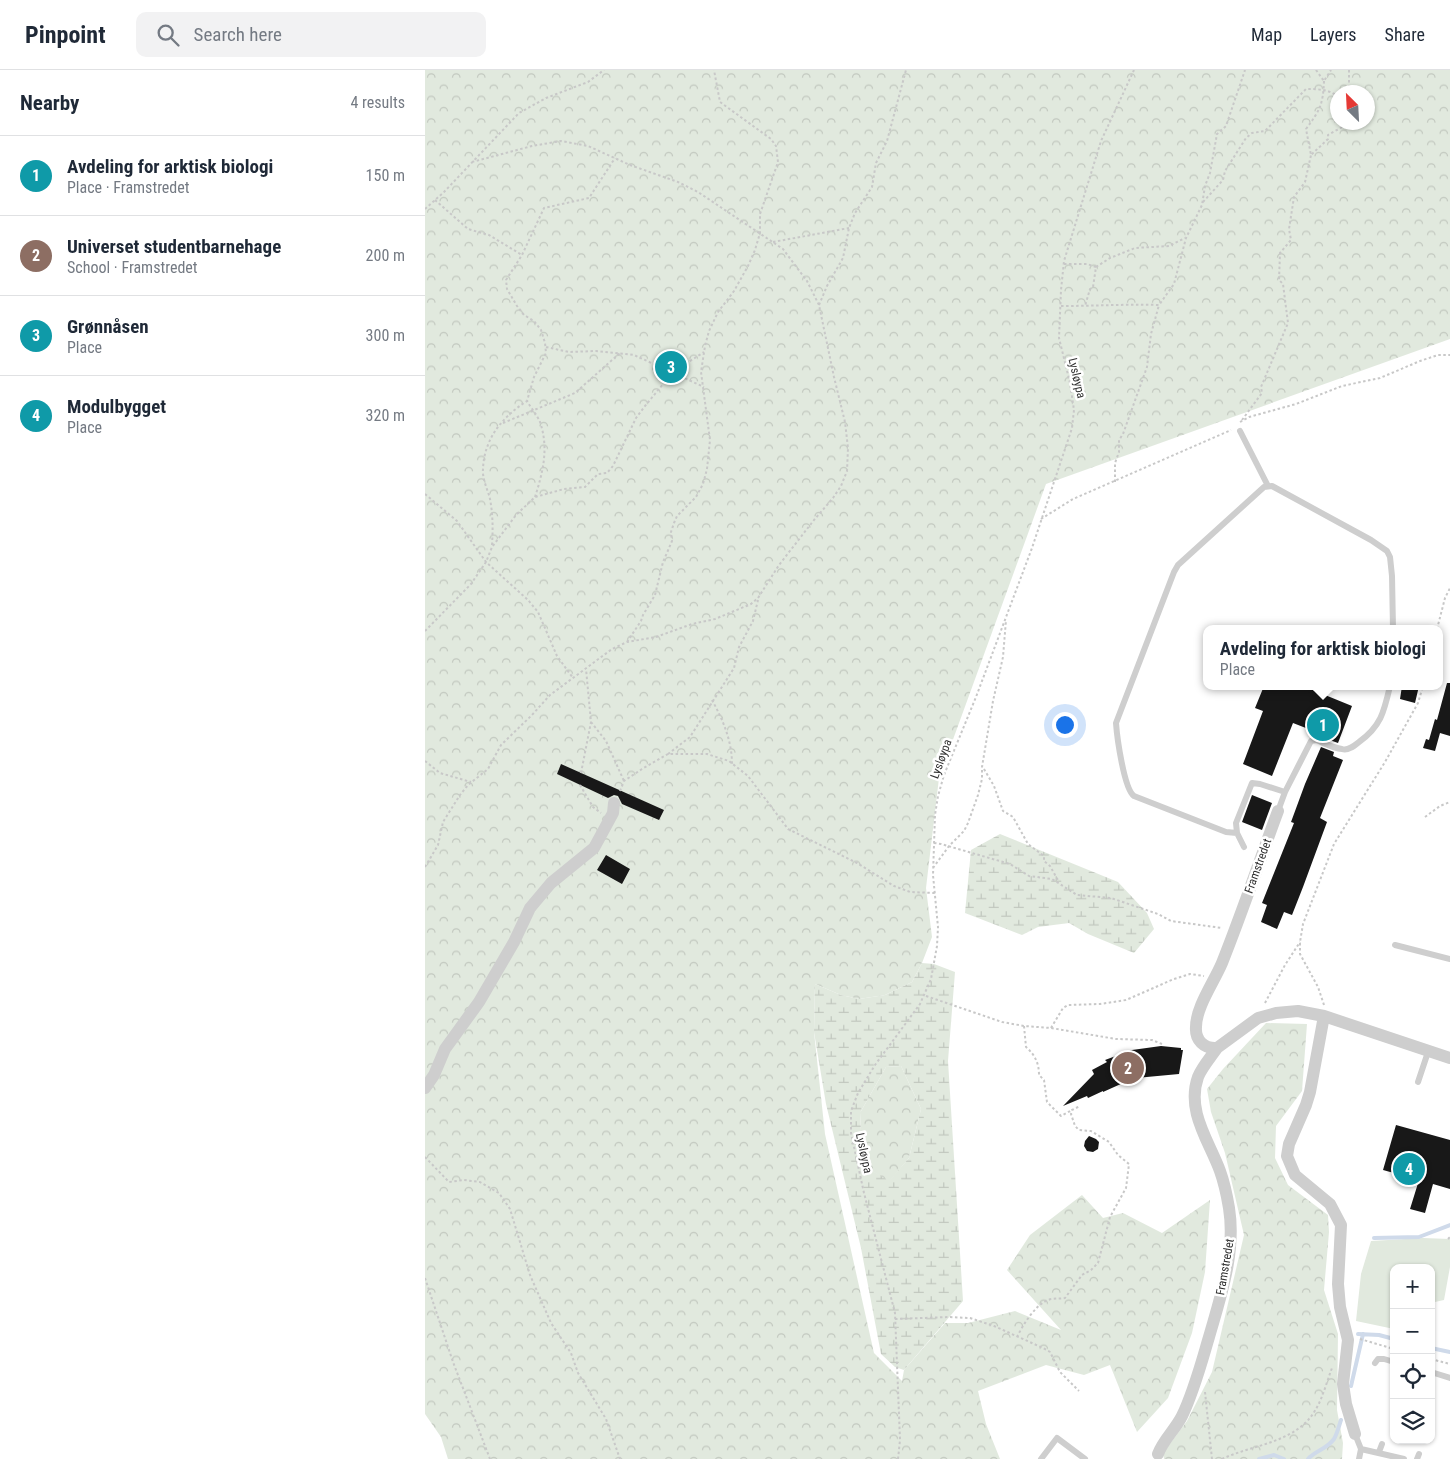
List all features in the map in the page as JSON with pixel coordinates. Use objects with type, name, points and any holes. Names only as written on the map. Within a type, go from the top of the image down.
[{"type":"street","points":[[425,1088],[434,1075],[445,1049],[479,1002],[515,942],[530,908],[551,883],[594,848],[613,813],[614,803]]},
{"type":"street","name":"Framstredet","points":[[1217,1048],[1211,1049],[1201,1043],[1195,1027],[1200,1010],[1234,931],[1278,811]]},
{"type":"street","name":"Framstredet","points":[[1158,1457],[1161,1446],[1178,1425],[1192,1390],[1219,1300],[1231,1247],[1231,1230],[1220,1171],[1201,1127],[1196,1105],[1196,1086],[1199,1076],[1217,1048],[1251,1023],[1267,1015],[1298,1010],[1324,1016],[1450,1058]]},
{"type":"street","points":[[1324,1016],[1310,1092],[1306,1106],[1289,1144],[1287,1156],[1291,1170],[1330,1204],[1341,1226],[1338,1284],[1340,1306],[1353,1340],[1343,1384],[1346,1404],[1355,1434]]},
{"type":"lane","points":[[1240,431],[1269,486]]},
{"type":"lane","points":[[1237,833],[1226,832],[1131,794],[1127,785],[1118,742],[1116,723],[1175,570],[1182,560],[1264,487],[1277,488],[1371,540],[1387,551],[1390,557],[1392,576],[1393,625]]},
{"type":"lane","points":[[1278,811],[1285,792],[1311,741],[1316,740],[1342,750],[1348,749],[1371,733],[1381,719],[1389,690]]},
{"type":"lane","points":[[1244,847],[1237,833],[1236,824],[1252,783],[1285,792]]},
{"type":"lane","points":[[1395,945],[1450,959]]},
{"type":"lane","points":[[1418,1082],[1428,1052]]},
{"type":"lane","points":[[1375,1363],[1378,1360],[1384,1359],[1390,1361]]},
{"type":"lane","points":[[1435,1375],[1441,1379],[1450,1378]]},
{"type":"lane","points":[[1355,1434],[1361,1448],[1359,1459]]},
{"type":"lane","points":[[1041,1459],[1057,1438],[1085,1459]]},
{"type":"lane","points":[[1379,1452],[1382,1444]]},
{"type":"lane","points":[[1361,1448],[1404,1459]]},
{"type":"path","points":[[425,208],[519,113],[547,98],[588,82],[604,70]]},
{"type":"path","points":[[627,642],[655,595],[663,562],[672,541],[671,532],[677,516],[696,497],[703,484],[707,469],[710,440],[707,429],[707,407],[701,372],[704,352],[709,331],[718,312],[734,291],[748,266],[759,233],[760,214],[777,162],[776,146],[771,139],[721,102],[714,70]]},
{"type":"path","points":[[819,305],[827,286],[843,258],[849,228],[855,213],[872,187],[876,164],[887,141],[906,70]]},
{"type":"path","name":"Lysløypa","points":[[898,1459],[900,1440],[895,1319],[851,1134],[851,1112],[854,1100],[867,1076],[925,996],[931,979],[937,946],[938,927],[933,868],[938,796],[944,775],[1032,548],[1071,428],[1075,410],[1059,338],[1064,264],[1101,141],[1134,70]]},
{"type":"path","points":[[1115,482],[1115,463],[1119,452],[1119,440],[1123,434],[1147,367],[1153,328],[1159,305],[1174,284],[1186,238],[1201,204],[1210,173],[1217,134],[1226,126],[1245,70]]},
{"type":"path","points":[[1316,70],[1324,81]]},
{"type":"path","points":[[1241,422],[1262,393],[1261,387],[1288,323],[1283,284],[1279,280],[1279,253],[1291,240],[1289,229],[1294,198],[1305,182],[1311,155],[1306,129],[1318,113],[1323,100],[1324,81],[1331,70]]},
{"type":"path","points":[[1349,70],[1349,85]]},
{"type":"path","points":[[1201,205],[1223,180],[1225,171],[1246,138],[1252,133],[1265,131],[1306,89],[1330,92]]},
{"type":"path","points":[[1311,155],[1328,139],[1328,134],[1336,130]]},
{"type":"path","points":[[425,867],[438,844],[443,822],[460,795],[471,782],[488,769],[501,744],[532,715],[540,704],[612,649],[627,642],[656,637],[692,624],[715,619],[751,604],[758,598],[779,565],[833,498],[841,486],[847,470],[848,448],[845,422],[819,305],[803,275],[783,249],[698,192],[678,182],[630,165],[588,146],[561,141],[532,146],[472,162]]},
{"type":"path","points":[[492,546],[493,527],[490,499],[483,470],[490,438],[512,410],[527,401],[534,377],[546,353],[541,330],[534,321],[524,315],[507,289],[506,280],[522,255],[544,208],[589,198],[615,158]]},
{"type":"path","points":[[435,200],[468,229],[489,235],[522,255]]},
{"type":"path","points":[[773,242],[849,228]]},
{"type":"path","points":[[1064,264],[1096,266],[1135,248],[1169,246],[1186,238]]},
{"type":"path","points":[[1085,306],[1090,289],[1093,287],[1096,266]]},
{"type":"path","points":[[1060,306],[1121,303],[1159,305]]},
{"type":"path","points":[[546,347],[569,352],[596,351],[634,355],[704,387]]},
{"type":"path","points":[[425,631],[471,584],[486,562],[492,546],[516,515],[535,497],[564,489],[585,487],[598,474],[607,473],[613,466],[636,418],[673,372],[704,352]]},
{"type":"path","points":[[501,424],[534,412],[575,392],[620,353]]},
{"type":"path","points":[[527,401],[540,422],[545,444],[544,467],[535,497]]},
{"type":"path","points":[[425,494],[457,520],[486,562],[528,600],[538,612],[557,656],[573,678]]},
{"type":"path","points":[[1438,625],[1445,598],[1450,588]]},
{"type":"path","points":[[620,790],[624,781],[668,754],[690,736],[734,668],[739,647],[753,621],[758,598]]},
{"type":"path","points":[[933,868],[949,846],[964,831],[982,779],[982,767],[993,701],[1003,657],[1006,617]]},
{"type":"path","points":[[581,773],[591,722],[586,669]]},
{"type":"path","points":[[1251,1023],[1299,942],[1303,924],[1334,844],[1372,786],[1418,703],[1422,690]]},
{"type":"path","points":[[712,700],[727,733],[732,764]]},
{"type":"path","points":[[591,722],[606,741],[624,781]]},
{"type":"path","points":[[668,754],[707,754],[729,761],[748,776],[789,829],[857,863],[894,886],[910,892],[935,894]]},
{"type":"path","points":[[425,761],[440,772],[471,782]]},
{"type":"path","points":[[982,767],[994,786],[1003,811],[1013,816],[1028,844],[1044,856],[1044,861],[1050,866],[1060,883]]},
{"type":"path","points":[[580,785],[593,807],[609,819]]},
{"type":"path","points":[[1425,817],[1440,806],[1450,802]]},
{"type":"path","points":[[934,843],[1010,864],[1029,876],[1046,878],[1060,883],[1071,892],[1083,897],[1111,898],[1159,914],[1171,921],[1234,931]]},
{"type":"path","points":[[1299,942],[1301,958],[1318,987],[1324,1002],[1324,1016]]},
{"type":"path","points":[[1051,1028],[1063,1008],[1068,1005],[1100,1004],[1126,1000],[1163,983],[1190,974],[1215,977]]},
{"type":"path","points":[[925,996],[1002,1022],[1116,1039],[1152,1040],[1161,1044]]},
{"type":"path","points":[[1024,1026],[1026,1047],[1037,1060],[1039,1075],[1044,1080],[1047,1102],[1061,1116],[1080,1106]]},
{"type":"path","points":[[1017,1337],[1025,1322],[1040,1306],[1047,1300],[1065,1298],[1082,1275],[1096,1266],[1100,1258],[1100,1249],[1110,1217],[1127,1185],[1129,1164],[1118,1155],[1109,1142],[1091,1131],[1079,1130],[1075,1126],[1071,1114],[1072,1110]]},
{"type":"path","points":[[425,1157],[449,1182],[465,1180],[480,1182],[499,1193],[510,1209],[530,1275],[551,1322],[571,1353],[579,1373],[606,1419],[620,1459]]},
{"type":"path","points":[[425,1278],[453,1362],[490,1459]]},
{"type":"path","points":[[895,1319],[970,1318],[994,1326],[1050,1352],[1060,1372],[1079,1391]]},
{"type":"path","points":[[1353,1340],[1390,1347]]},
{"type":"path","points":[[1435,1360],[1450,1364]]},
{"type":"path","points":[[1222,1459],[1277,1440],[1300,1427],[1316,1409],[1332,1368]]},
{"type":"path","points":[[1205,1390],[1213,1459]]},
{"type":"green space","points":[[425,70],[1450,70],[1450,339],[1046,484],[939,778],[926,888],[932,937],[922,963],[912,982],[885,995],[859,999],[841,995],[815,984],[814,1032],[825,1134],[874,1353],[902,1381],[904,1370],[945,1323],[968,1323],[1015,1311],[1061,1330],[1007,1270],[1030,1235],[1082,1195],[1103,1218],[1123,1213],[1162,1233],[1210,1200],[1205,1272],[1192,1333],[1168,1398],[1137,1432],[1110,1365],[1084,1375],[1046,1365],[978,1391],[986,1424],[1000,1459],[448,1459],[441,1437],[425,1414]]},
{"type":"green space","points":[[1000,834],[1118,882],[1147,913],[1154,929],[1134,953],[1088,934],[1069,923],[1038,927],[1022,935],[965,913],[971,850]]},
{"type":"green space","points":[[922,963],[934,964],[955,972],[948,1061],[963,1301],[904,1370],[895,1367],[881,1354],[861,1248],[826,1104],[814,1032],[815,984],[841,995],[859,999],[885,995],[912,982]],"holes":[[[901,1066],[921,1109],[909,1158],[889,1181],[863,1165],[860,1113],[886,1067]]]},
{"type":"green space","points":[[1266,1023],[1307,1024],[1302,1091],[1276,1126],[1275,1158],[1288,1185],[1328,1215],[1329,1232],[1324,1290],[1338,1334],[1337,1410],[1343,1443],[1342,1459],[1164,1459],[1163,1453],[1187,1421],[1212,1372],[1244,1235],[1225,1153],[1211,1112],[1207,1089]]},
{"type":"green space","points":[[901,1066],[921,1109],[909,1158],[889,1182],[863,1165],[860,1113],[886,1067]]},
{"type":"green space","points":[[1423,1238],[1450,1239],[1450,1267],[1444,1300],[1435,1302],[1435,1264],[1390,1264],[1390,1328],[1356,1321],[1361,1274],[1371,1241]]},
{"type":"building","points":[[1447,683],[1450,683],[1450,736],[1440,733],[1435,751],[1423,748],[1426,739],[1429,740],[1435,719],[1437,720]]},
{"type":"building","points":[[1262,690],[1313,690],[1352,706],[1338,743],[1310,733],[1311,730],[1293,723],[1272,776],[1243,764],[1263,711],[1255,708]]},
{"type":"building","points":[[1401,690],[1418,690],[1415,703],[1400,699]]},
{"type":"building","points":[[1321,747],[1334,752],[1333,756],[1343,760],[1320,818],[1327,822],[1303,887],[1292,915],[1284,912],[1277,929],[1261,922],[1267,905],[1262,903],[1294,823],[1291,822],[1305,784]]},
{"type":"building","points":[[561,764],[664,810],[659,820],[622,804],[618,796],[614,795],[608,798],[557,774]]},
{"type":"building","points":[[1252,795],[1272,803],[1262,830],[1242,822]]},
{"type":"building","points":[[606,855],[630,869],[622,884],[597,870]]},
{"type":"building","points":[[1161,1046],[1181,1048],[1183,1050],[1179,1074],[1136,1078],[1137,1081],[1123,1085],[1123,1083],[1063,1106],[1094,1074],[1092,1070],[1107,1062],[1105,1060],[1132,1050]]},
{"type":"building","points":[[1396,1125],[1450,1140],[1450,1189],[1433,1184],[1425,1213],[1410,1209],[1419,1180],[1383,1170]]},
{"type":"building","points":[[1089,1136],[1099,1142],[1098,1149],[1093,1152],[1087,1151],[1084,1146]]},
{"type":"waterway","points":[[1374,1238],[1419,1237],[1450,1225]]},
{"type":"waterway","points":[[1358,1334],[1379,1335],[1390,1338]]},
{"type":"waterway","points":[[1351,1386],[1363,1334]]},
{"type":"waterway","points":[[1435,1349],[1450,1352]]},
{"type":"waterway","points":[[1308,1459],[1325,1448],[1334,1439],[1341,1420]]},
{"type":"waterway","points":[[1259,1459],[1274,1455],[1284,1459]]},
{"type":"place","name":"Grønnåsen","points":[[671,367]]},
{"type":"place","name":"Avdeling for arktisk biologi","points":[[1323,725]]},
{"type":"place","name":"Universet studentbarnehage","points":[[1128,1068]]},
{"type":"place","name":"Modulbygget","points":[[1409,1169]]}]
